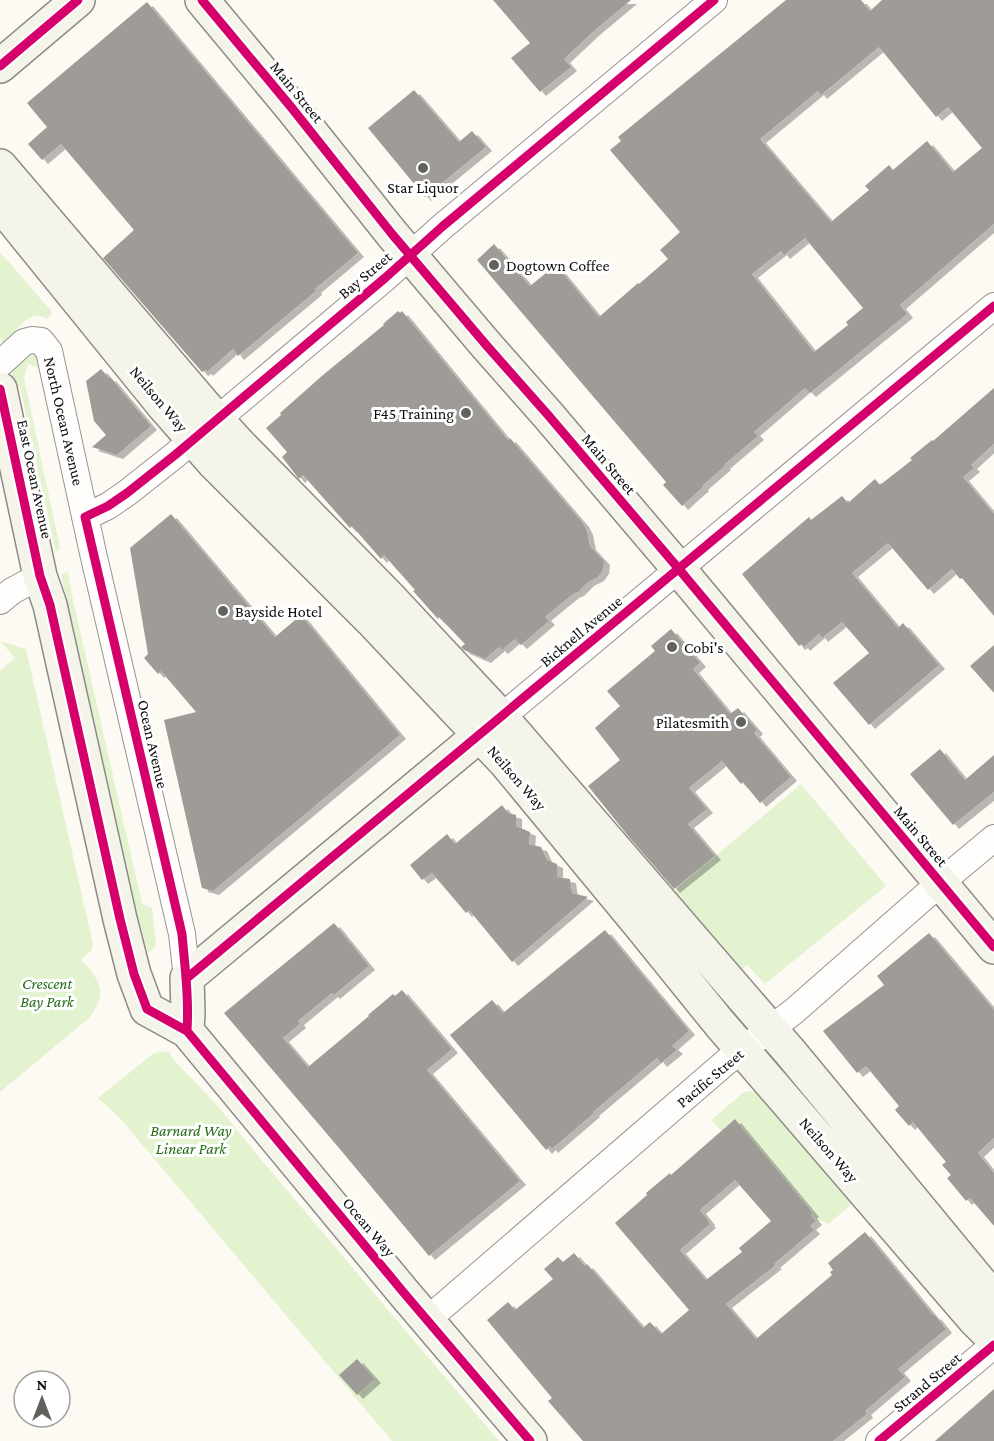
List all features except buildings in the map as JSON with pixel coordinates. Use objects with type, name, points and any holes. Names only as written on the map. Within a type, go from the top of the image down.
[{"type":"street","points":[[0,66],[78,0]]},
{"type":"street","name":"Main Street","points":[[202,0],[411,256],[678,568],[994,947]]},
{"type":"street","name":"Bay Street","points":[[85,517],[108,506],[127,493],[175,455],[411,256],[443,226],[714,0]]},
{"type":"street","name":"Neilson Way","points":[[0,166],[204,429],[214,463],[372,621],[491,725],[757,1039],[994,1299]]},
{"type":"street","name":"Neilson Way","points":[[0,204],[163,405],[204,429]]},
{"type":"street","name":"Bicknell Avenue","points":[[187,978],[994,306]]},
{"type":"street","name":"North Ocean Avenue","points":[[0,364],[24,342],[41,341],[49,351],[85,517]]},
{"type":"street","name":"East Ocean Avenue","points":[[0,389],[40,576]]},
{"type":"street","name":"Ocean Avenue","points":[[85,517],[182,934],[187,978]]},
{"type":"street","points":[[0,601],[12,591],[40,576]]},
{"type":"street","name":"Ocean Way","points":[[40,576],[50,605],[120,919],[134,974],[147,1008],[187,1031],[530,1441]]},
{"type":"street","name":"Pacific Street","points":[[427,1320],[726,1062],[793,1012],[994,838]]},
{"type":"street","points":[[187,978],[187,1031]]},
{"type":"street","name":"Neilson Way","points":[[757,1039],[967,1311],[994,1339]]},
{"type":"street","name":"Strand Street","points":[[879,1441],[994,1345]]},
{"type":"green space","points":[[0,252],[52,312],[48,319],[33,316],[28,319],[3,346],[0,337]]},
{"type":"green space","points":[[31,354],[37,355],[41,368],[28,364],[24,378],[60,548],[56,553],[20,387],[10,389],[15,368],[21,360]]},
{"type":"green space","points":[[68,572],[142,904],[152,908],[156,946],[148,953],[61,574]]},
{"type":"green space","name":"Crescent Bay Park","points":[[0,641],[26,649],[93,944],[92,950],[81,960],[97,981],[100,994],[99,1002],[89,1018],[0,1092],[0,671],[15,658]]},
{"type":"green space","points":[[801,784],[886,886],[765,984],[747,965],[738,973],[673,892]]},
{"type":"green space","name":"Barnard Way Linear Park","points":[[169,1051],[173,1059],[216,1104],[499,1441],[392,1441],[119,1117],[98,1098],[154,1053]]},
{"type":"green space","points":[[744,1092],[759,1093],[852,1204],[828,1224],[816,1221],[811,1215],[813,1212],[793,1188],[778,1179],[782,1175],[735,1119],[721,1131],[711,1120]]},
{"type":"cycle path","points":[[0,66],[78,0]]},
{"type":"cycle path","points":[[202,0],[392,234],[678,568],[994,947]]},
{"type":"cycle path","points":[[187,1031],[187,995],[182,934],[85,517],[108,506],[127,493],[175,455],[385,278],[443,226],[714,0]]},
{"type":"cycle path","points":[[187,978],[994,306]]},
{"type":"cycle path","points":[[0,389],[40,576],[50,605],[120,919],[134,974],[147,1009],[187,1031],[530,1441]]},
{"type":"cycle path","points":[[879,1441],[994,1345]]},
{"type":"place","name":"Star Liquor","points":[[423,168]]},
{"type":"place","name":"Dogtown Coffee","points":[[494,265]]},
{"type":"place","name":"F45 Training","points":[[466,413]]},
{"type":"place","name":"Bayside Hotel","points":[[223,611]]},
{"type":"place","name":"Cobi's","points":[[672,647]]},
{"type":"place","name":"Pilatesmith","points":[[741,722]]}]
